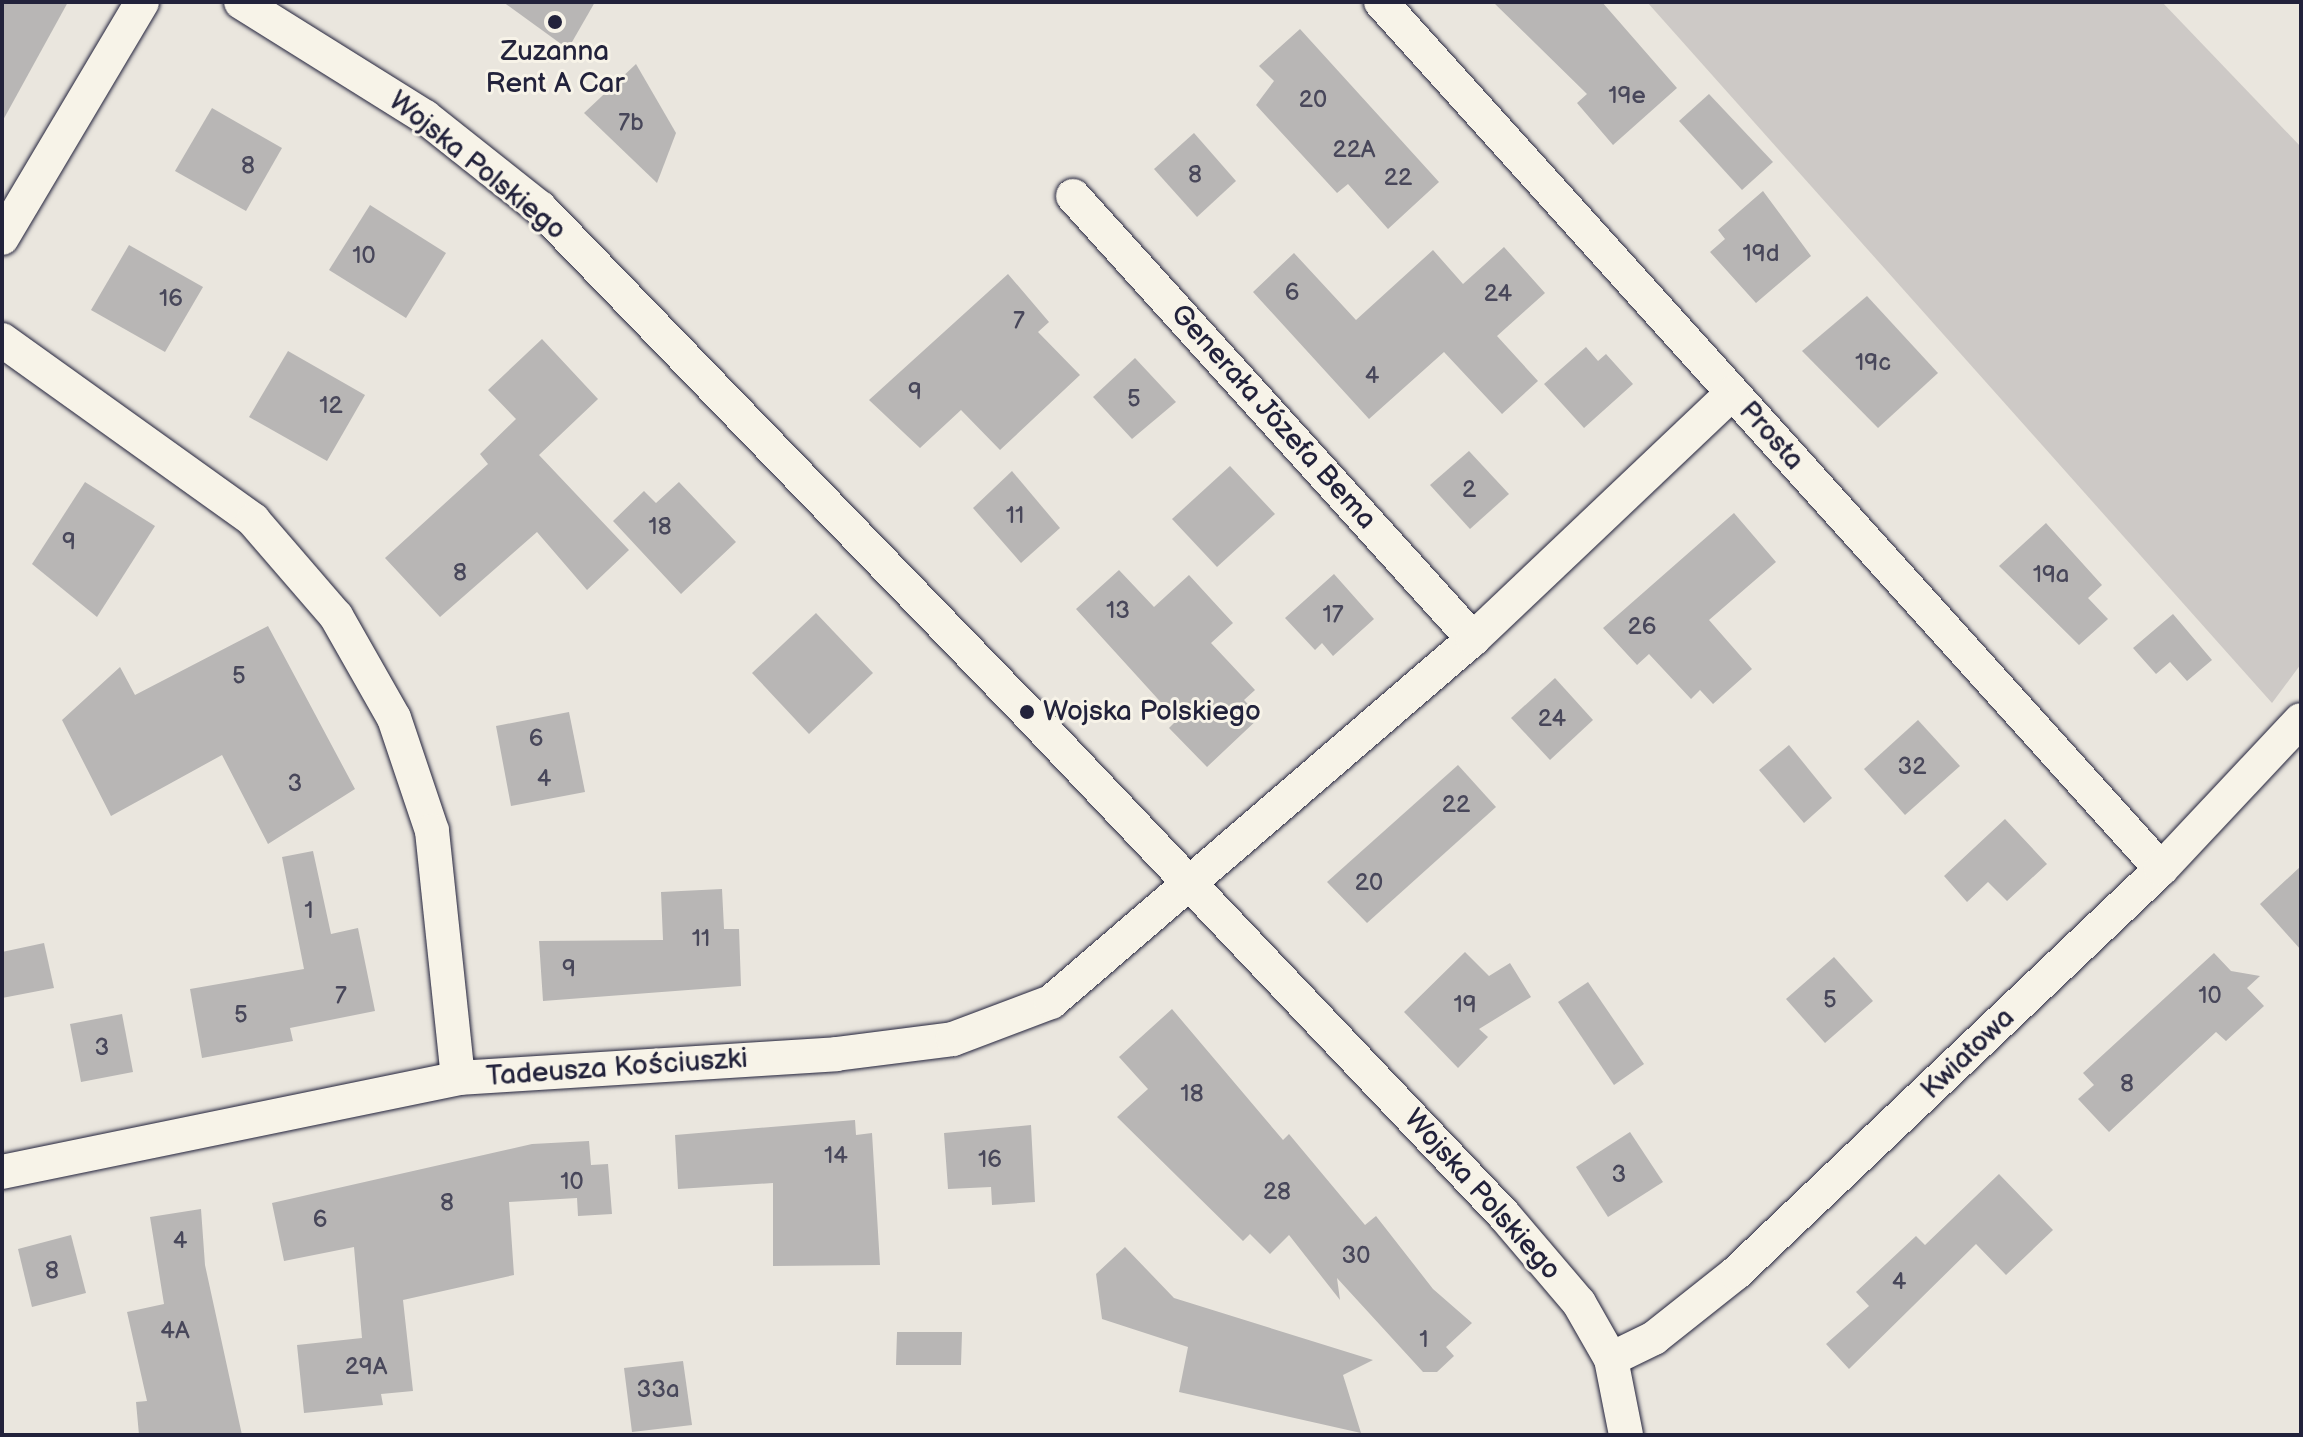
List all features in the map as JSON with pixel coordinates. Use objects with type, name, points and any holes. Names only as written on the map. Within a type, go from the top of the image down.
[{"type":"street","points":[[2,238],[142,2]]},
{"type":"street","name":"Wojska Polskiego","points":[[241,2],[425,117],[540,208],[1193,886],[1504,1215],[1579,1303],[1611,1359],[1626,1435]]},
{"type":"street","name":"Prosta","points":[[1381,2],[2161,869]]},
{"type":"street","name":"Generała Józefa Bema","points":[[1073,196],[1473,639]]},
{"type":"street","points":[[2,340],[253,520],[336,616],[394,718],[432,831],[458,1078]]},
{"type":"street","name":"Tadeusza Kościuszki","points":[[2,1172],[458,1078],[836,1054],[953,1039],[1051,1002],[1193,886],[1473,639],[1732,393]]},
{"type":"street","name":"Kwiatowa","points":[[1611,1359],[1654,1338],[1736,1273],[2161,869],[2301,720]]},
{"type":"shaded area","points":[[1647,2],[2162,2],[2301,147],[2301,664],[2272,703]]},
{"type":"building","points":[[2,2],[68,2],[2,122]]},
{"type":"building","name":"Zuzanna Rent A Car","points":[[503,2],[595,2],[568,49]]},
{"type":"building","points":[[1493,2],[1602,2],[1677,88],[1613,145],[1577,103],[1587,94]]},
{"type":"building","points":[[1300,29],[1439,182],[1388,229],[1348,184],[1337,193],[1256,105],[1274,81],[1259,66]]},
{"type":"building","points":[[636,64],[676,133],[657,183],[584,113]]},
{"type":"building","points":[[1709,94],[1773,162],[1742,190],[1679,121]]},
{"type":"building","points":[[212,108],[282,148],[246,211],[175,171]]},
{"type":"building","points":[[1194,133],[1236,181],[1197,217],[1154,169]]},
{"type":"building","points":[[1763,191],[1811,256],[1756,303],[1710,252],[1725,239],[1718,230]]},
{"type":"building","points":[[370,205],[446,253],[406,318],[329,270]]},
{"type":"building","points":[[129,245],[203,287],[165,352],[91,310]]},
{"type":"building","points":[[1504,247],[1545,293],[1497,336],[1538,381],[1502,414],[1444,352],[1369,419],[1253,292],[1294,253],[1356,320],[1433,250],[1463,284]]},
{"type":"building","points":[[1008,274],[1049,322],[1038,332],[1080,375],[1000,450],[961,410],[920,448],[869,400]]},
{"type":"building","points":[[1867,296],[1938,373],[1878,428],[1802,351]]},
{"type":"building","points":[[542,339],[598,399],[539,455],[629,550],[587,590],[537,532],[440,617],[385,558],[488,464],[480,454],[516,419],[488,390]]},
{"type":"building","points":[[1586,347],[1598,361],[1606,354],[1633,384],[1584,428],[1544,384]]},
{"type":"building","points":[[288,351],[365,395],[327,461],[249,417]]},
{"type":"building","points":[[1135,358],[1176,402],[1132,439],[1093,397]]},
{"type":"building","points":[[1469,451],[1509,494],[1470,529],[1430,485]]},
{"type":"building","points":[[1230,466],[1275,514],[1217,567],[1172,519]]},
{"type":"building","points":[[1012,471],[1060,528],[1021,563],[973,508]]},
{"type":"building","points":[[85,482],[155,526],[97,617],[32,564]]},
{"type":"building","points":[[679,482],[736,542],[681,594],[613,521],[644,491],[656,503]]},
{"type":"building","points":[[1734,513],[1776,562],[1709,620],[1752,669],[1713,704],[1700,690],[1691,699],[1649,654],[1637,665],[1603,628]]},
{"type":"building","points":[[2046,523],[2102,585],[2088,598],[2108,619],[2079,645],[1999,566]]},
{"type":"building","points":[[1119,570],[1154,607],[1189,575],[1233,623],[1211,643],[1255,690],[1244,700],[1260,717],[1207,767],[1169,728],[1177,720],[1076,609]]},
{"type":"building","points":[[1334,574],[1374,619],[1333,656],[1322,643],[1315,650],[1285,618]]},
{"type":"building","points":[[816,613],[873,673],[809,734],[752,673]]},
{"type":"building","points":[[2173,614],[2212,660],[2187,681],[2170,662],[2156,674],[2133,648]]},
{"type":"building","points":[[268,626],[355,789],[268,844],[222,755],[111,816],[62,720],[120,667],[135,695]]},
{"type":"building","points":[[1555,678],[1593,720],[1550,760],[1511,718]]},
{"type":"building","points":[[569,712],[585,792],[511,806],[496,726]]},
{"type":"building","points":[[1918,720],[1960,766],[1905,815],[1864,769]]},
{"type":"building","points":[[1789,745],[1832,798],[1804,823],[1759,770]]},
{"type":"building","points":[[1458,765],[1496,807],[1367,923],[1327,882]]},
{"type":"building","points":[[2005,819],[2047,864],[2007,901],[1988,882],[1967,902],[1944,876]]},
{"type":"building","points":[[313,851],[331,934],[358,928],[375,1011],[290,1028],[293,1041],[202,1058],[190,989],[304,969],[282,857]]},
{"type":"building","points":[[2301,866],[2301,950],[2260,904]]},
{"type":"building","points":[[722,889],[724,929],[739,929],[741,986],[543,1001],[539,941],[663,940],[661,892]]},
{"type":"building","points":[[44,943],[54,988],[2,998],[2,952]]},
{"type":"building","points":[[1465,952],[1489,976],[1510,963],[1531,997],[1479,1029],[1488,1037],[1458,1068],[1404,1012]]},
{"type":"building","points":[[2214,953],[2231,971],[2260,976],[2247,988],[2264,1006],[2226,1041],[2216,1032],[2109,1132],[2078,1099],[2094,1085],[2083,1073]]},
{"type":"building","points":[[1834,957],[1873,1001],[1825,1043],[1786,999]]},
{"type":"building","points":[[1588,982],[1644,1064],[1614,1085],[1558,1002]]},
{"type":"building","points":[[1172,1009],[1283,1140],[1289,1134],[1365,1225],[1376,1216],[1433,1289],[1472,1323],[1446,1347],[1454,1356],[1437,1372],[1423,1372],[1337,1278],[1340,1300],[1289,1235],[1270,1254],[1250,1234],[1243,1241],[1117,1117],[1148,1089],[1119,1057]]},
{"type":"building","points":[[122,1014],[133,1072],[81,1082],[70,1024]]},
{"type":"building","points":[[855,1120],[856,1135],[872,1133],[880,1265],[773,1266],[773,1183],[678,1189],[675,1135]]},
{"type":"building","points":[[1031,1125],[1035,1202],[992,1205],[991,1187],[948,1189],[944,1133]]},
{"type":"building","points":[[1630,1132],[1663,1182],[1608,1217],[1576,1167]]},
{"type":"building","points":[[589,1141],[591,1165],[608,1164],[612,1214],[578,1216],[577,1198],[509,1202],[514,1275],[403,1300],[413,1391],[381,1394],[383,1405],[304,1413],[297,1345],[362,1338],[354,1247],[284,1261],[272,1203],[532,1144]]},
{"type":"building","points":[[1999,1174],[2053,1230],[2006,1275],[1976,1244],[1849,1369],[1826,1344],[1869,1306],[1856,1292],[1916,1236],[1925,1245]]},
{"type":"building","points":[[201,1209],[205,1265],[242,1435],[139,1435],[136,1402],[147,1401],[127,1312],[164,1304],[150,1217]]},
{"type":"building","points":[[71,1235],[86,1293],[32,1307],[18,1249]]},
{"type":"building","points":[[1125,1247],[1174,1298],[1373,1360],[1343,1375],[1361,1433],[1179,1392],[1188,1347],[1102,1319],[1096,1274]]},
{"type":"building","points":[[897,1332],[962,1332],[961,1365],[896,1365]]},
{"type":"building","points":[[683,1361],[692,1425],[632,1432],[624,1368]]},
{"type":"place","name":"Zuzanna Rent A Car","points":[[555,22]]},
{"type":"place","name":"Wojska Polskiego","points":[[1027,712]]}]
